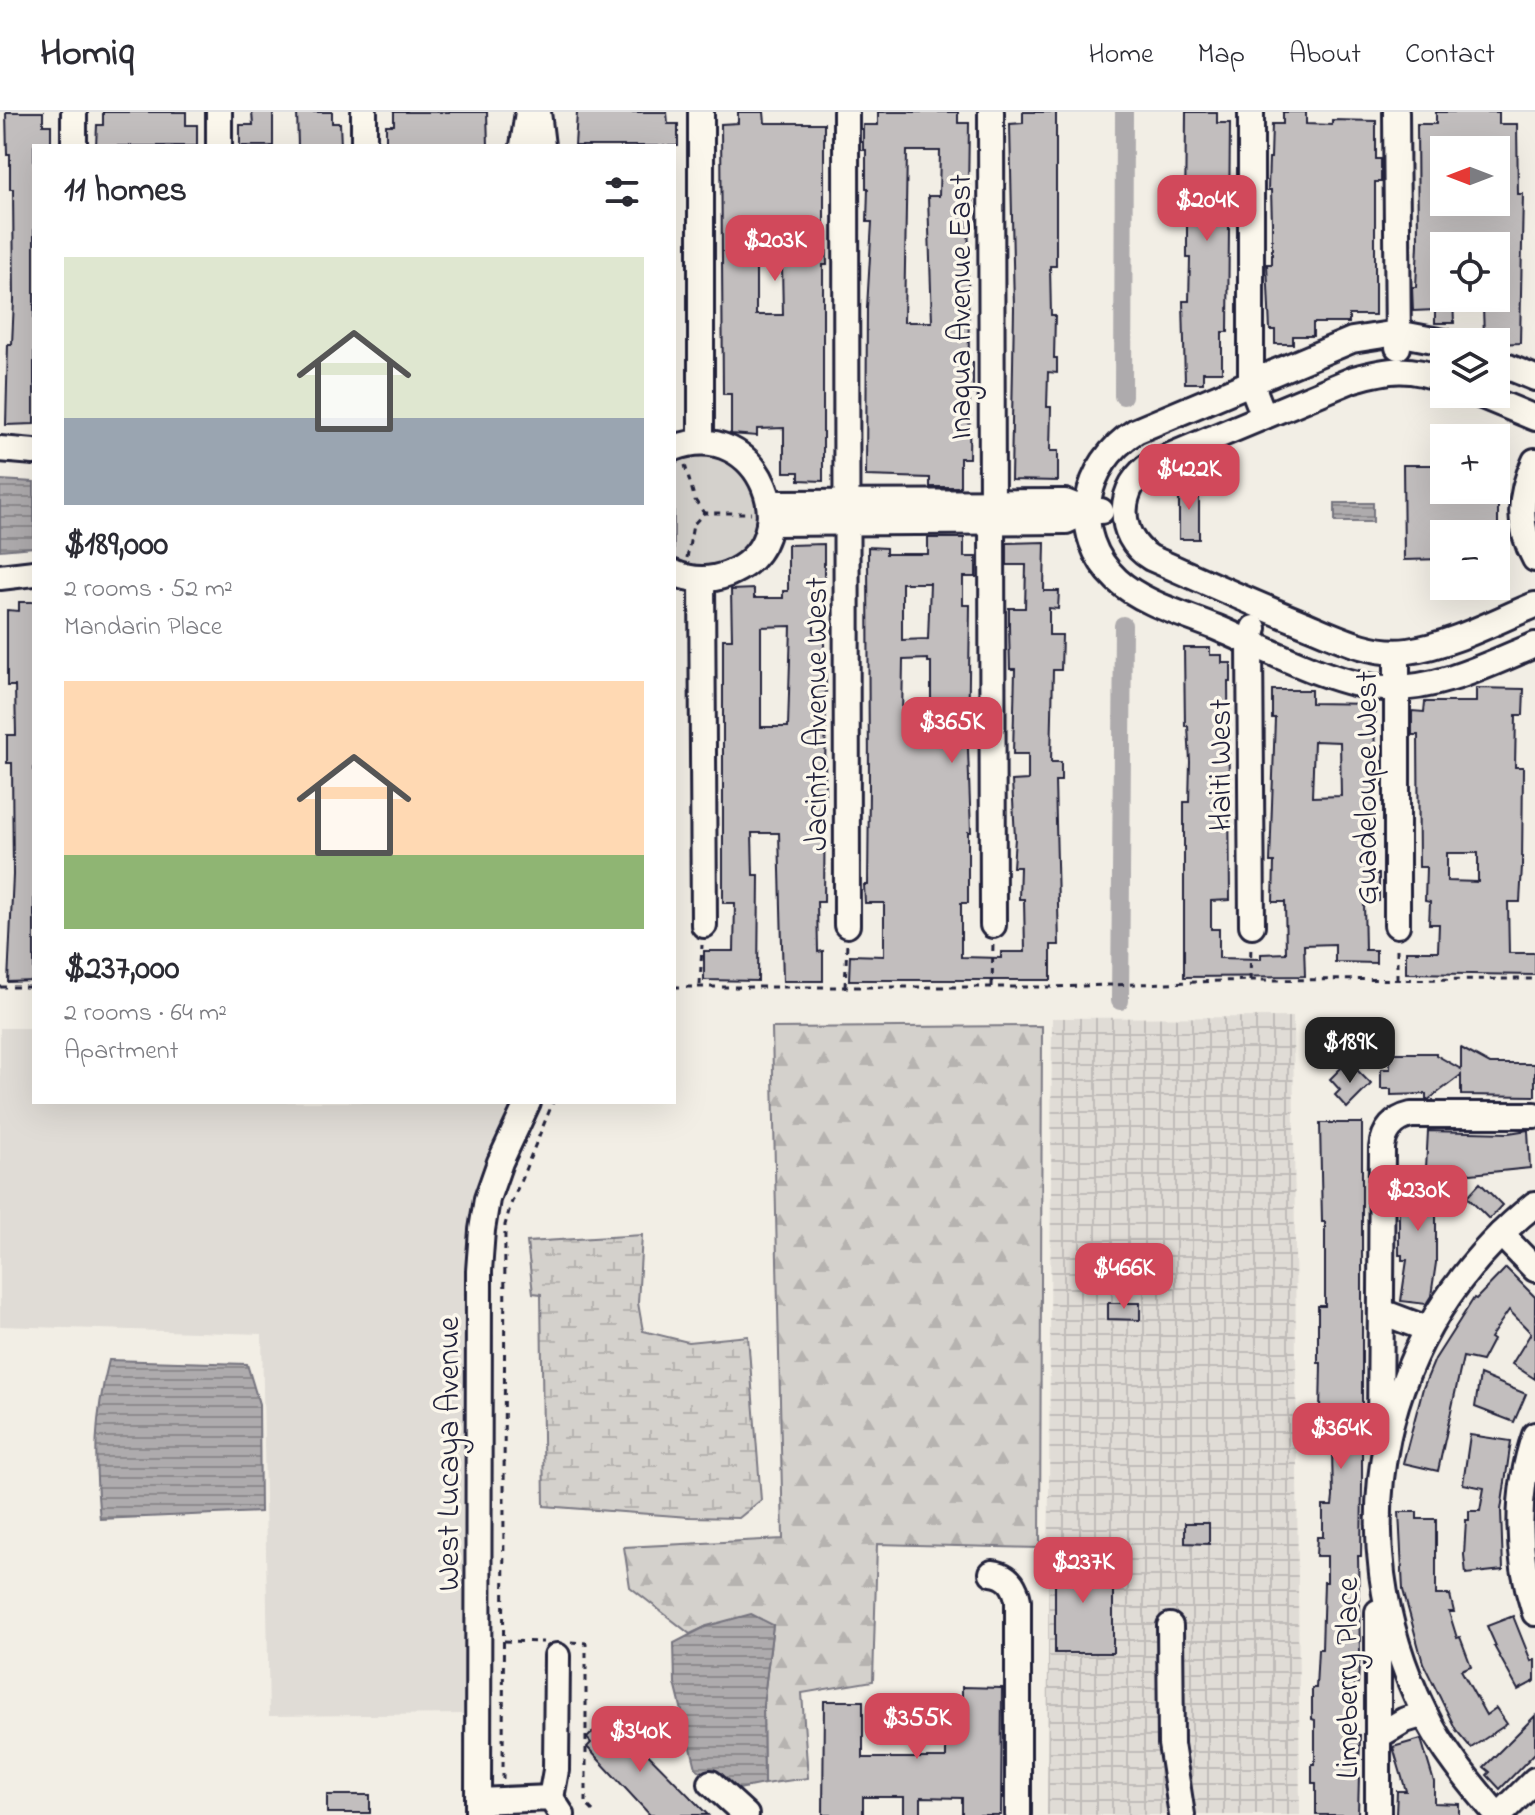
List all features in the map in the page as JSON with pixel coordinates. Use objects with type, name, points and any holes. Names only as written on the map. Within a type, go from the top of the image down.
[{"type":"street","points":[[74,112],[74,144]]},
{"type":"street","points":[[219,112],[219,144]]},
{"type":"street","points":[[364,112],[364,144]]},
{"type":"street","points":[[523,144],[528,112]]},
{"type":"street","points":[[538,112],[542,144]]},
{"type":"street","points":[[701,112],[685,445],[721,444],[739,453],[759,475],[769,513],[756,552],[746,563],[718,578],[687,576],[704,925]]},
{"type":"street","name":"Jacinto Avenue West","points":[[846,112],[847,925]]},
{"type":"street","name":"Inagua Avenue East","points":[[991,112],[993,925]]},
{"type":"street","points":[[1251,112],[1251,383],[1264,416]]},
{"type":"street","points":[[1396,112],[1399,369]]},
{"type":"street","points":[[1430,339],[1397,333],[1352,340],[1144,427],[1123,439],[1107,454],[1094,477],[1088,511],[1095,550],[1107,569],[1124,586],[1140,595],[1348,681],[1372,687],[1432,684],[1455,678],[1535,645]]},
{"type":"street","points":[[1510,368],[1535,378]]},
{"type":"street","points":[[1430,375],[1399,369],[1354,379],[1148,467],[1132,485],[1124,511],[1130,537],[1145,554],[1260,606],[1351,643],[1397,652],[1441,643],[1535,605]]},
{"type":"street","points":[[1510,408],[1535,418]]},
{"type":"street","points":[[0,449],[32,452]]},
{"type":"street","points":[[1535,461],[1521,510],[1523,531],[1535,559]]},
{"type":"street","points":[[769,513],[992,512],[1065,502],[1088,511],[1124,511]]},
{"type":"street","points":[[0,577],[32,573]]},
{"type":"street","name":"Haiti West","points":[[1252,925],[1250,642],[1260,606]]},
{"type":"street","name":"Guadeloupe West","points":[[1397,652],[1397,925]]},
{"type":"street","points":[[510,1141],[516,1104]]},
{"type":"street","name":"West Lucaya Avenue","points":[[478,1808],[479,1271],[487,1199],[527,1104]]},
{"type":"street","points":[[1535,1115],[1411,1115],[1398,1119],[1385,1135],[1382,1148],[1378,1542],[1383,1593],[1403,1664],[1425,1714],[1458,1767],[1499,1815],[1535,1780]]},
{"type":"street","points":[[1379,1479],[1393,1413],[1427,1329],[1467,1270],[1535,1204]]},
{"type":"street","points":[[1501,1234],[1535,1269]]},
{"type":"street","points":[[1382,1312],[1427,1329]]},
{"type":"street","points":[[1535,1435],[1524,1472],[1520,1525],[1525,1578],[1535,1613]]},
{"type":"street","name":"Limeberry Place","points":[[1378,1542],[1378,1815]]},
{"type":"street","points":[[992,1573],[1011,1581],[1018,1600],[1018,1815]]},
{"type":"street","points":[[1170,1626],[1171,1744],[1182,1815]]},
{"type":"street","points":[[478,1808],[503,1800],[557,1807],[557,1656]]},
{"type":"street","points":[[1378,1736],[1405,1720],[1425,1714]]},
{"type":"street","points":[[711,1783],[746,1815]]},
{"type":"path","points":[[685,445],[695,500],[704,513]]},
{"type":"path","points":[[687,576],[693,525],[704,513],[769,513]]},
{"type":"path","points":[[700,987],[704,925]]},
{"type":"path","points":[[845,987],[847,925]]},
{"type":"path","points":[[992,987],[993,925]]},
{"type":"path","points":[[1250,980],[1252,925]]},
{"type":"path","points":[[1397,925],[1397,979]]},
{"type":"path","points":[[676,987],[992,987],[1250,980],[1535,979]]},
{"type":"path","points":[[0,987],[32,987]]},
{"type":"path","points":[[503,1800],[505,1225],[552,1104]]},
{"type":"shaded area","points":[[0,480],[32,482],[32,547],[0,550]]},
{"type":"shaded area","points":[[1335,503],[1373,503],[1373,522],[1335,522]]},
{"type":"shaded area","points":[[1293,1017],[1300,1815],[1047,1815],[1052,1018]]},
{"type":"shaded area","points":[[0,1028],[32,1028],[32,1104],[533,1104],[471,1251],[467,1714],[269,1716],[262,1334],[0,1326]]},
{"type":"shaded area","points":[[109,1360],[247,1364],[259,1404],[260,1512],[100,1519],[97,1439],[100,1401]]},
{"type":"shaded area","points":[[751,1614],[773,1625],[763,1705],[764,1784],[729,1791],[696,1768],[675,1683],[674,1643],[707,1626]]},
{"type":"green space","points":[[705,453],[729,460],[743,471],[752,484],[757,499],[755,531],[748,545],[723,567],[676,566],[676,459]]},
{"type":"green space","points":[[1042,1026],[1040,1548],[877,1544],[873,1681],[802,1693],[808,1778],[764,1784],[763,1705],[773,1625],[707,1626],[690,1634],[630,1587],[624,1547],[783,1539],[772,1028]]},
{"type":"green space","points":[[642,1235],[638,1303],[643,1331],[688,1342],[748,1336],[761,1500],[739,1518],[544,1506],[541,1294],[533,1293],[527,1242]]},
{"type":"building","points":[[6,112],[43,112],[43,125],[51,125],[51,144],[32,144],[32,424],[6,425],[8,344],[12,344],[14,300],[13,189],[10,189],[10,154],[7,154]]},
{"type":"building","points":[[103,112],[186,112],[186,125],[197,125],[197,144],[96,144],[97,125],[103,125]]},
{"type":"building","points":[[252,112],[273,112],[273,144],[240,144],[240,125],[253,125]]},
{"type":"building","points":[[297,112],[332,112],[332,123],[340,123],[341,144],[298,144]]},
{"type":"building","points":[[394,112],[487,112],[488,144],[386,144],[386,125],[394,125]]},
{"type":"building","points":[[577,112],[667,112],[668,124],[678,124],[678,146],[575,144]]},
{"type":"building","points":[[738,112],[764,112],[765,123],[824,123],[827,265],[823,265],[823,481],[799,480],[799,472],[784,472],[784,428],[757,429],[757,436],[731,434],[731,394],[723,394],[721,124],[738,123]],"holes":[[[756,266],[782,267],[783,315],[756,315]]]},
{"type":"building","points":[[878,112],[958,112],[958,123],[969,123],[968,196],[973,196],[973,218],[969,218],[969,362],[973,362],[973,394],[970,394],[969,458],[960,458],[960,487],[930,487],[930,478],[866,476],[867,308],[872,222],[867,222],[868,188],[863,125],[878,125]],"holes":[[[907,151],[940,151],[939,196],[928,196],[932,322],[904,322]]]},
{"type":"building","points":[[1023,112],[1056,112],[1056,266],[1050,266],[1057,373],[1048,372],[1047,407],[1051,407],[1050,451],[1058,451],[1058,481],[1011,480],[1014,308],[1010,124],[1023,123]]},
{"type":"building","points":[[1186,112],[1217,112],[1217,123],[1230,123],[1228,332],[1222,332],[1222,372],[1203,372],[1203,383],[1185,383],[1183,301],[1189,301],[1190,258],[1187,258],[1185,223]]},
{"type":"building","points":[[1283,112],[1306,112],[1306,124],[1332,125],[1332,120],[1376,121],[1376,159],[1381,159],[1381,182],[1375,182],[1375,315],[1349,315],[1349,323],[1313,323],[1313,336],[1293,336],[1293,344],[1275,344],[1275,330],[1270,330],[1267,264],[1272,264],[1271,190],[1268,190],[1272,124],[1283,124]]},
{"type":"building","points":[[1436,112],[1499,112],[1499,124],[1517,124],[1518,194],[1523,194],[1520,343],[1510,343],[1510,328],[1484,328],[1483,312],[1510,312],[1510,232],[1430,232],[1430,310],[1413,311],[1412,287],[1416,287],[1418,244],[1417,124],[1436,124]]},
{"type":"building","points":[[1435,312],[1454,312],[1454,323],[1435,323]]},
{"type":"building","points":[[1403,465],[1430,465],[1430,504],[1498,504],[1498,520],[1430,520],[1430,559],[1404,560]]},
{"type":"building","points":[[1179,486],[1199,486],[1199,539],[1179,539]]},
{"type":"building","points":[[928,538],[964,538],[964,557],[976,557],[976,577],[963,577],[963,605],[970,605],[968,750],[971,832],[968,832],[968,903],[961,903],[961,957],[1001,958],[1001,952],[1025,952],[1024,899],[1019,899],[1020,867],[1013,867],[1012,781],[1028,780],[1028,754],[1013,754],[1015,669],[1010,669],[1009,627],[1009,608],[1025,608],[1026,565],[1007,565],[1007,543],[1045,542],[1044,591],[1059,591],[1058,609],[1049,608],[1049,635],[1062,635],[1061,670],[1053,670],[1051,762],[1061,762],[1061,781],[1055,781],[1059,945],[1051,945],[1051,980],[849,980],[850,955],[884,956],[884,903],[865,903],[864,885],[868,885],[868,547],[886,548],[886,554],[928,554]],"holes":[[[902,583],[930,583],[928,639],[902,640]],[[928,659],[931,662],[931,720],[902,720],[903,660]]]},
{"type":"building","points":[[824,544],[824,582],[814,582],[814,633],[824,633],[826,675],[824,902],[817,902],[818,952],[823,951],[823,981],[783,981],[779,833],[752,833],[753,875],[759,875],[758,981],[704,980],[704,951],[734,951],[735,903],[723,903],[723,639],[732,639],[731,590],[754,589],[754,598],[783,598],[783,591],[788,591],[788,545]],"holes":[[[791,626],[788,727],[761,727],[761,627]]]},
{"type":"building","points":[[19,602],[32,602],[32,981],[8,982],[13,875],[12,763],[7,763],[7,735],[16,735],[15,686],[7,686],[7,610],[19,611]]},
{"type":"building","points":[[1184,648],[1210,648],[1210,655],[1222,655],[1222,663],[1231,663],[1231,682],[1228,682],[1230,900],[1211,901],[1211,929],[1219,929],[1219,958],[1261,959],[1261,954],[1286,953],[1285,902],[1273,902],[1274,862],[1270,862],[1275,718],[1272,718],[1272,690],[1311,690],[1311,703],[1375,704],[1373,874],[1379,874],[1379,901],[1364,901],[1365,950],[1376,950],[1376,963],[1335,962],[1335,944],[1304,945],[1305,976],[1184,977],[1184,802],[1189,802],[1190,762],[1188,726],[1185,726]],"holes":[[[1314,741],[1340,742],[1341,796],[1312,797]]]},
{"type":"building","points":[[1476,688],[1524,689],[1523,715],[1516,715],[1515,767],[1523,767],[1520,902],[1508,902],[1509,953],[1535,953],[1535,975],[1406,973],[1406,951],[1438,951],[1439,924],[1429,924],[1430,902],[1425,901],[1426,867],[1419,867],[1418,735],[1412,735],[1412,711],[1424,712],[1425,702],[1476,702]],"holes":[[[1447,853],[1478,853],[1478,882],[1447,881]]]},
{"type":"building","points":[[1461,1048],[1490,1064],[1535,1064],[1535,1096],[1461,1095],[1461,1075],[1428,1100],[1426,1094],[1391,1095],[1391,1089],[1381,1089],[1381,1069],[1390,1069],[1390,1053],[1436,1053],[1461,1069]]},
{"type":"building","points":[[1352,1065],[1371,1084],[1347,1108],[1335,1095],[1340,1090],[1330,1079],[1342,1067],[1346,1072]]},
{"type":"building","points":[[1320,1123],[1362,1123],[1360,1651],[1358,1683],[1354,1682],[1354,1735],[1360,1735],[1358,1815],[1316,1815],[1316,1783],[1312,1783],[1315,1720],[1312,1719],[1312,1688],[1316,1688],[1318,1649],[1322,1649],[1324,1582],[1327,1582],[1327,1556],[1316,1556],[1317,1537],[1323,1537],[1323,1506],[1332,1506],[1333,1497],[1332,1449],[1325,1449],[1325,1412],[1320,1412],[1321,1363],[1318,1363],[1318,1306],[1325,1306]]},
{"type":"building","points":[[1528,1130],[1530,1168],[1471,1174],[1463,1170],[1426,1168],[1428,1131],[1509,1133]]},
{"type":"building","points":[[1399,1170],[1436,1170],[1436,1263],[1431,1296],[1426,1304],[1401,1301],[1407,1260],[1402,1260],[1402,1255],[1399,1255]]},
{"type":"building","points":[[1480,1183],[1502,1205],[1489,1219],[1467,1197]]},
{"type":"building","points":[[1506,1268],[1535,1297],[1535,1379],[1512,1364],[1531,1333],[1509,1310],[1490,1338],[1493,1340],[1482,1361],[1463,1357],[1438,1471],[1403,1463],[1423,1388],[1435,1359],[1474,1298]]},
{"type":"building","points":[[1108,1303],[1140,1303],[1140,1320],[1108,1319]]},
{"type":"building","points":[[1480,1375],[1526,1394],[1514,1422],[1475,1407]]},
{"type":"building","points":[[1470,1435],[1511,1441],[1501,1510],[1503,1570],[1466,1574],[1466,1520],[1469,1520],[1469,1511],[1480,1511],[1484,1488],[1463,1484]]},
{"type":"building","points":[[1399,1512],[1417,1512],[1417,1519],[1436,1519],[1436,1595],[1450,1595],[1454,1612],[1449,1612],[1457,1638],[1460,1637],[1471,1666],[1461,1670],[1486,1715],[1496,1708],[1507,1724],[1471,1748],[1456,1730],[1423,1663],[1403,1590]]},
{"type":"building","points":[[1185,1523],[1209,1523],[1209,1544],[1185,1543]]},
{"type":"building","points":[[1055,1553],[1102,1553],[1102,1572],[1113,1572],[1113,1653],[1055,1653]]},
{"type":"building","points":[[1513,1616],[1531,1661],[1535,1659],[1535,1681],[1518,1690],[1494,1646],[1487,1626]]},
{"type":"building","points":[[962,1687],[1002,1688],[1001,1815],[962,1815],[962,1798],[921,1797],[921,1815],[904,1815],[904,1797],[863,1797],[863,1815],[823,1815],[824,1701],[863,1701],[863,1758],[946,1758],[946,1717],[962,1717]]},
{"type":"building","points":[[1535,1716],[1535,1753],[1500,1789],[1484,1767]]},
{"type":"building","points":[[614,1720],[708,1815],[650,1815],[587,1747],[591,1743],[587,1738],[598,1727],[602,1731]]},
{"type":"building","points":[[1421,1739],[1434,1782],[1434,1803],[1459,1804],[1459,1815],[1396,1815],[1397,1791],[1406,1791],[1393,1747]]},
{"type":"building","points":[[327,1795],[370,1795],[370,1813],[327,1813]]},
{"type":"waterway","points":[[1123,396],[1124,112]]},
{"type":"waterway","points":[[1120,1001],[1123,625]]}]
